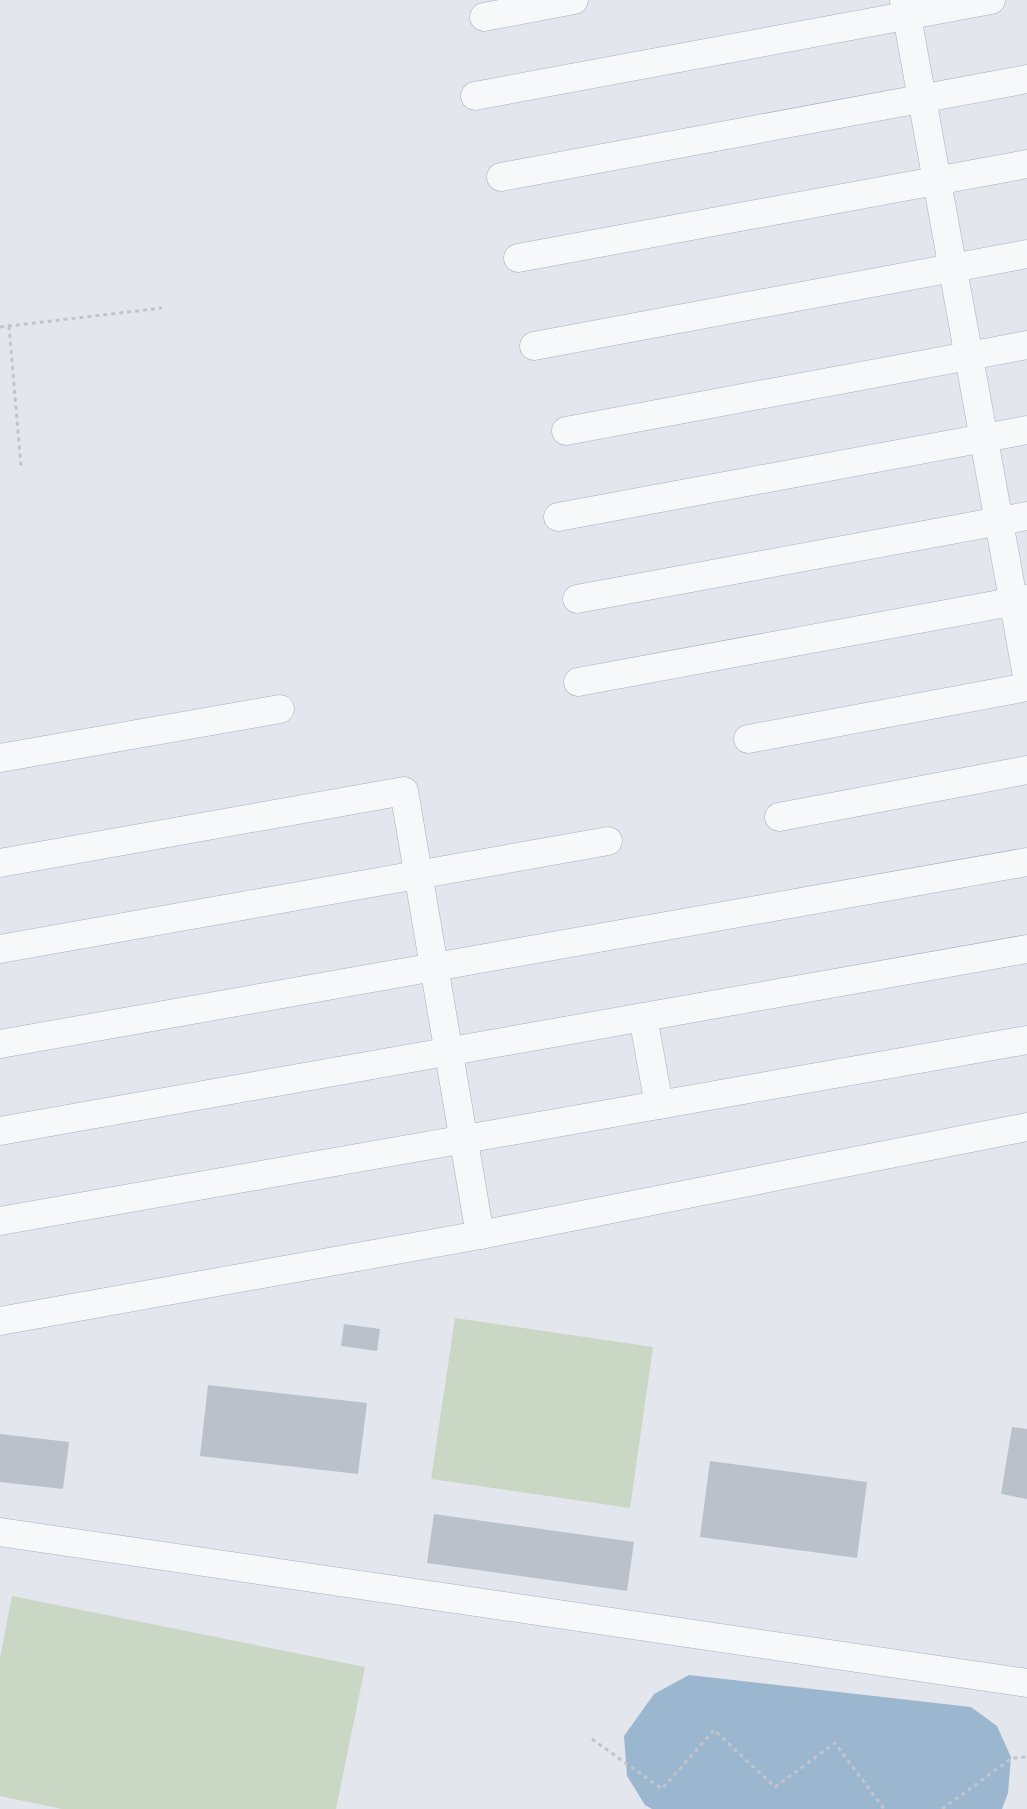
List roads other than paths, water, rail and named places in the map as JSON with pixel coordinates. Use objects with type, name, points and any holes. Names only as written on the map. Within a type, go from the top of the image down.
[{"type":"street","points":[[484,17],[574,0]]},
{"type":"street","points":[[474,96],[905,8],[991,0]]},
{"type":"street","points":[[905,8],[999,521],[1020,600],[1027,676]]},
{"type":"street","points":[[501,177],[1027,80]]},
{"type":"street","points":[[518,258],[1027,164]]},
{"type":"street","points":[[534,346],[1027,254]]},
{"type":"street","points":[[566,431],[1027,345]]},
{"type":"street","points":[[558,517],[1027,430]]},
{"type":"street","points":[[577,599],[1027,516]]},
{"type":"street","points":[[578,682],[1020,600]]},
{"type":"street","points":[[748,739],[1027,687]]},
{"type":"street","points":[[0,758],[280,709]]},
{"type":"street","points":[[779,816],[1027,770]]},
{"type":"street","points":[[0,862],[404,791],[480,1235]]},
{"type":"street","points":[[0,949],[608,841]]},
{"type":"street","points":[[0,1044],[1027,862]]},
{"type":"street","points":[[0,1131],[1027,950]]},
{"type":"street","points":[[643,1017],[659,1106]]},
{"type":"street","points":[[0,1222],[1027,1040]]},
{"type":"street","points":[[0,1321],[480,1235],[1027,1127]]},
{"type":"street","points":[[0,1532],[1027,1683]]},
{"type":"water","points":[[689,1675],[971,1707],[997,1726],[1011,1757],[1008,1793],[1002,1809],[652,1809],[645,1805],[627,1776],[624,1736],[654,1694]]}]
